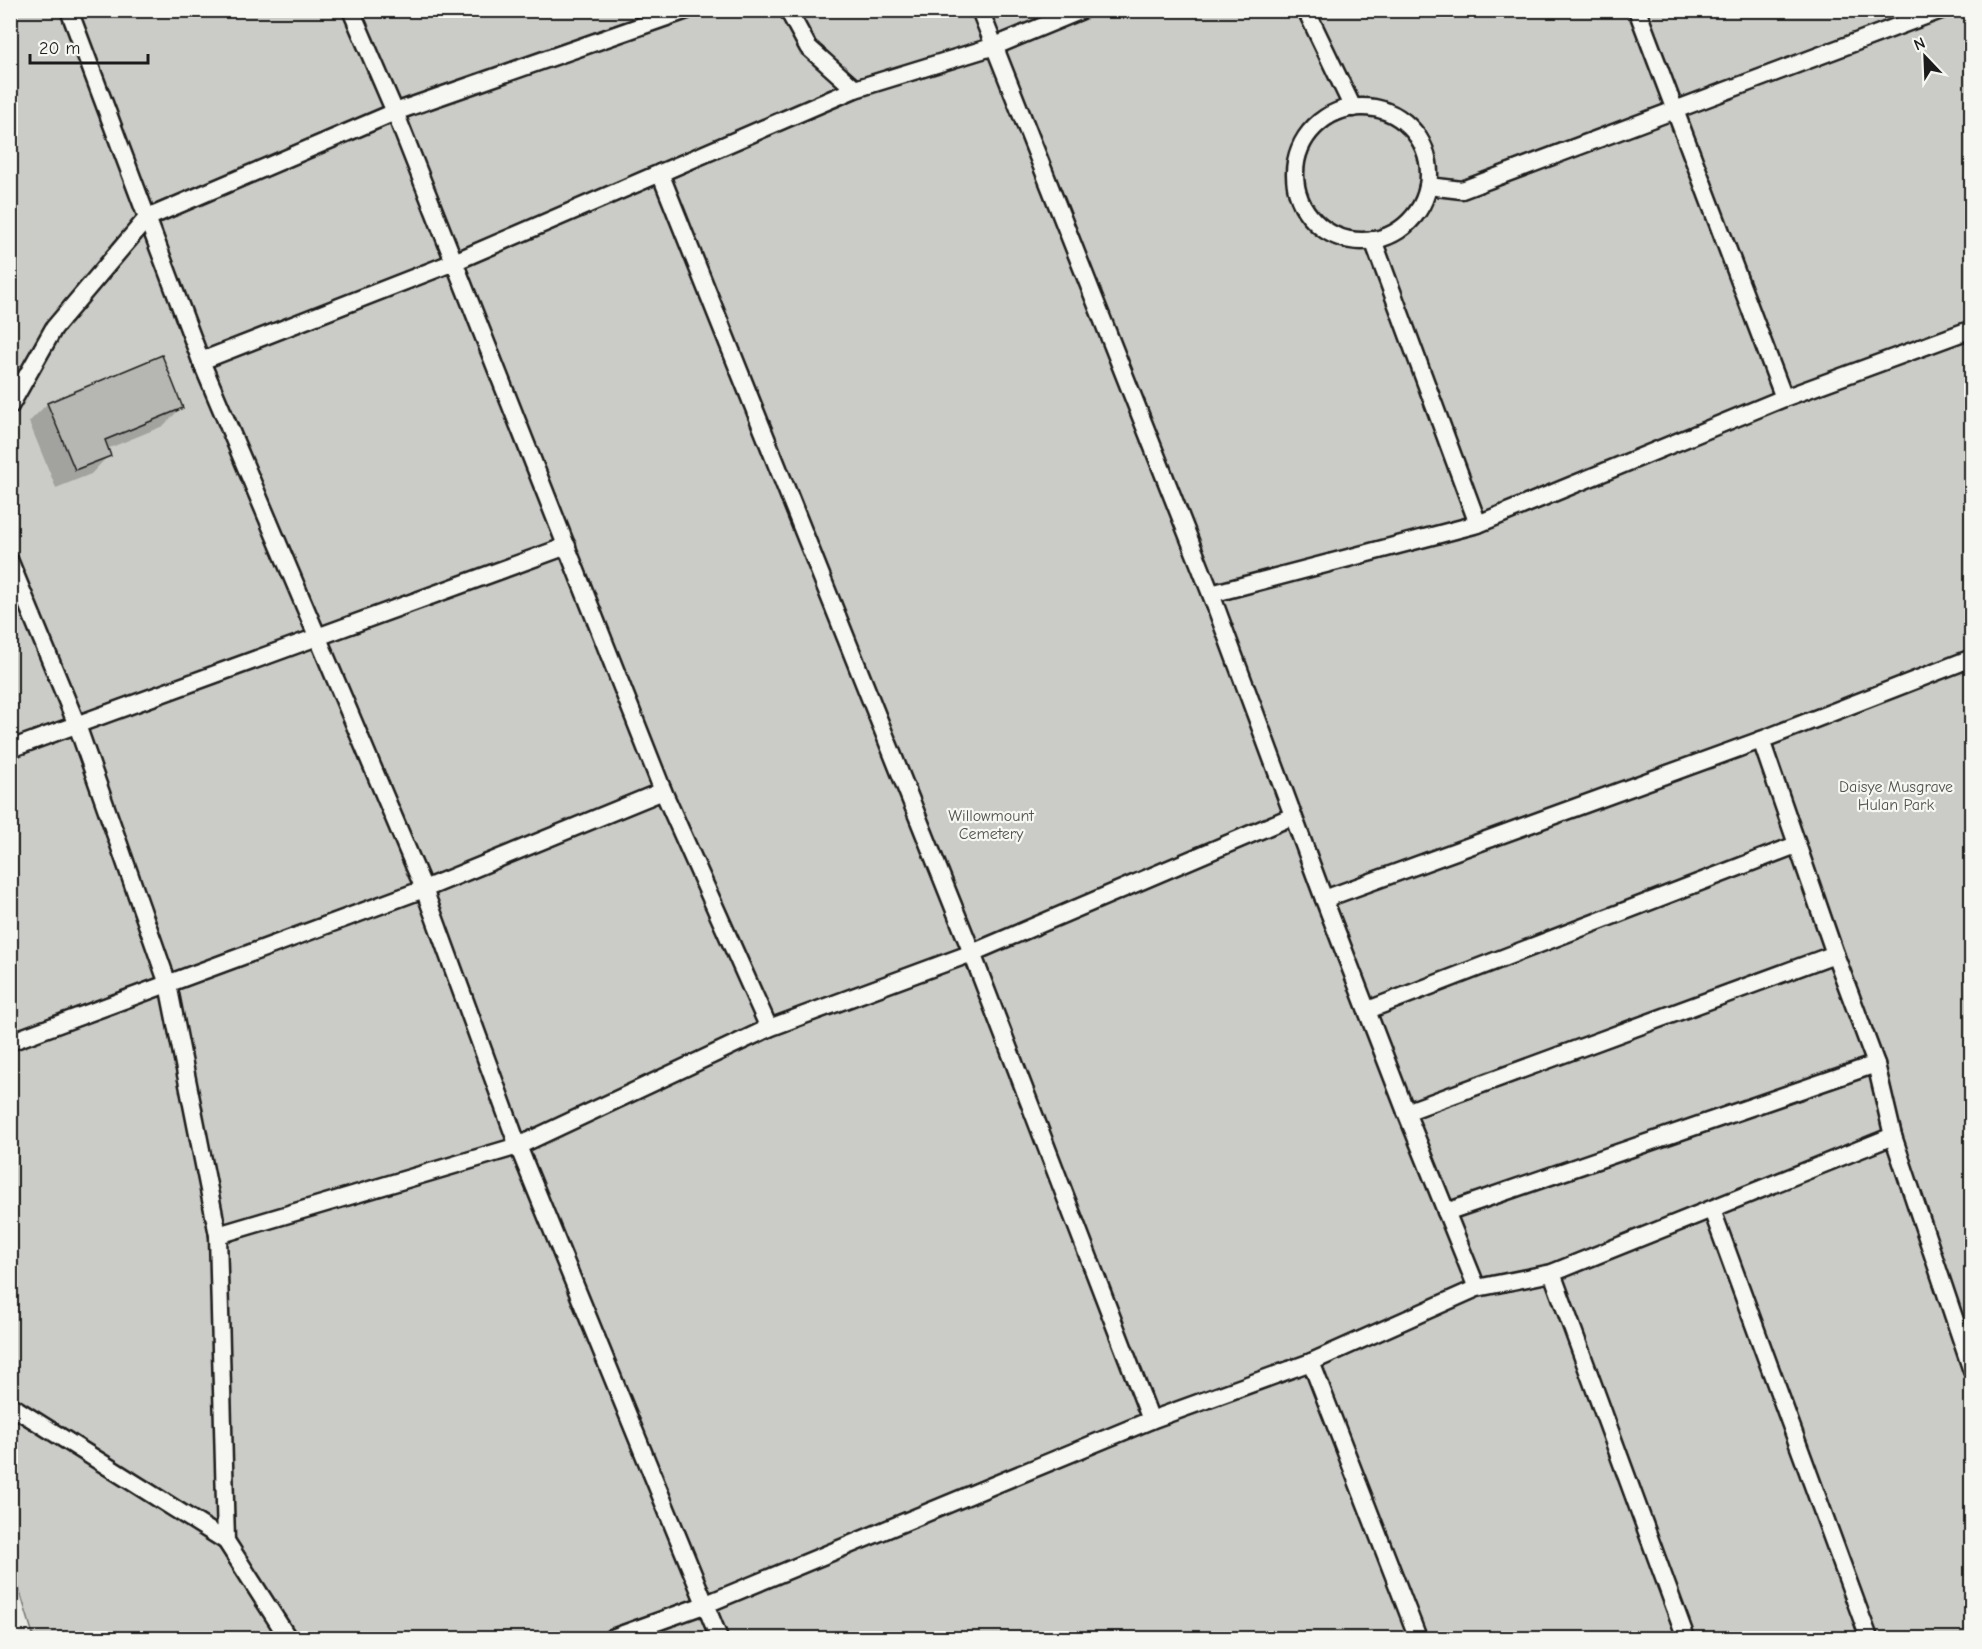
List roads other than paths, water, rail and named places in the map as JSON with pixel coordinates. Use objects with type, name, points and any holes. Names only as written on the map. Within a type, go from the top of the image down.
[{"type":"lane","points":[[69,10],[201,361],[424,889],[518,1146],[719,1638]]},
{"type":"lane","points":[[351,10],[395,112],[663,791],[769,1028]]},
{"type":"lane","points":[[10,405],[54,328],[147,218],[395,112],[687,10]]},
{"type":"lane","points":[[788,10],[808,47],[855,89]]},
{"type":"lane","points":[[980,10],[1211,594],[1324,899],[1477,1288]]},
{"type":"lane","points":[[201,361],[453,262],[855,89],[995,46],[1082,10]]},
{"type":"lane","points":[[1306,10],[1353,108]]},
{"type":"lane","points":[[1637,10],[1784,398]]},
{"type":"lane","points":[[1428,186],[1462,190],[1941,10]]},
{"type":"lane","points":[[1353,108],[1374,108],[1394,115],[1411,128],[1422,145],[1429,165],[1428,186],[1421,206],[1409,222],[1392,234],[1373,240],[1351,240],[1331,234],[1314,222],[1301,204],[1295,184],[1295,163],[1308,134],[1332,114],[1353,108]]},
{"type":"lane","points":[[660,173],[972,953],[1151,1420]]},
{"type":"lane","points":[[1373,240],[1479,524]]},
{"type":"lane","points":[[1211,594],[1479,524],[1784,398],[1971,329]]},
{"type":"lane","points":[[10,749],[567,546]]},
{"type":"lane","points":[[10,562],[77,725],[168,984],[218,1235],[226,1541]]},
{"type":"lane","points":[[1324,899],[1761,740],[1971,658]]},
{"type":"lane","points":[[1761,740],[1796,845],[1876,1064],[1893,1136],[1971,1371]]},
{"type":"lane","points":[[10,1042],[424,889],[663,791]]},
{"type":"lane","points":[[218,1235],[518,1146],[769,1028],[972,953],[1293,816]]},
{"type":"lane","points":[[1368,1010],[1796,845]]},
{"type":"lane","points":[[1406,1112],[1835,954]]},
{"type":"lane","points":[[1446,1212],[1876,1064]]},
{"type":"lane","points":[[612,1638],[704,1605],[1151,1420],[1311,1362],[1477,1288],[1552,1273],[1893,1136]]},
{"type":"lane","points":[[1712,1210],[1869,1638]]},
{"type":"lane","points":[[1552,1273],[1686,1638]]},
{"type":"lane","points":[[1311,1362],[1418,1638]]},
{"type":"lane","points":[[10,1405],[226,1541],[288,1638]]},
{"type":"park label","name":"Daisye Musgrave Hulan Park","points":[[1896,795]]},
{"type":"park label","name":"Willowmount Cemetery","points":[[991,824]]}]
